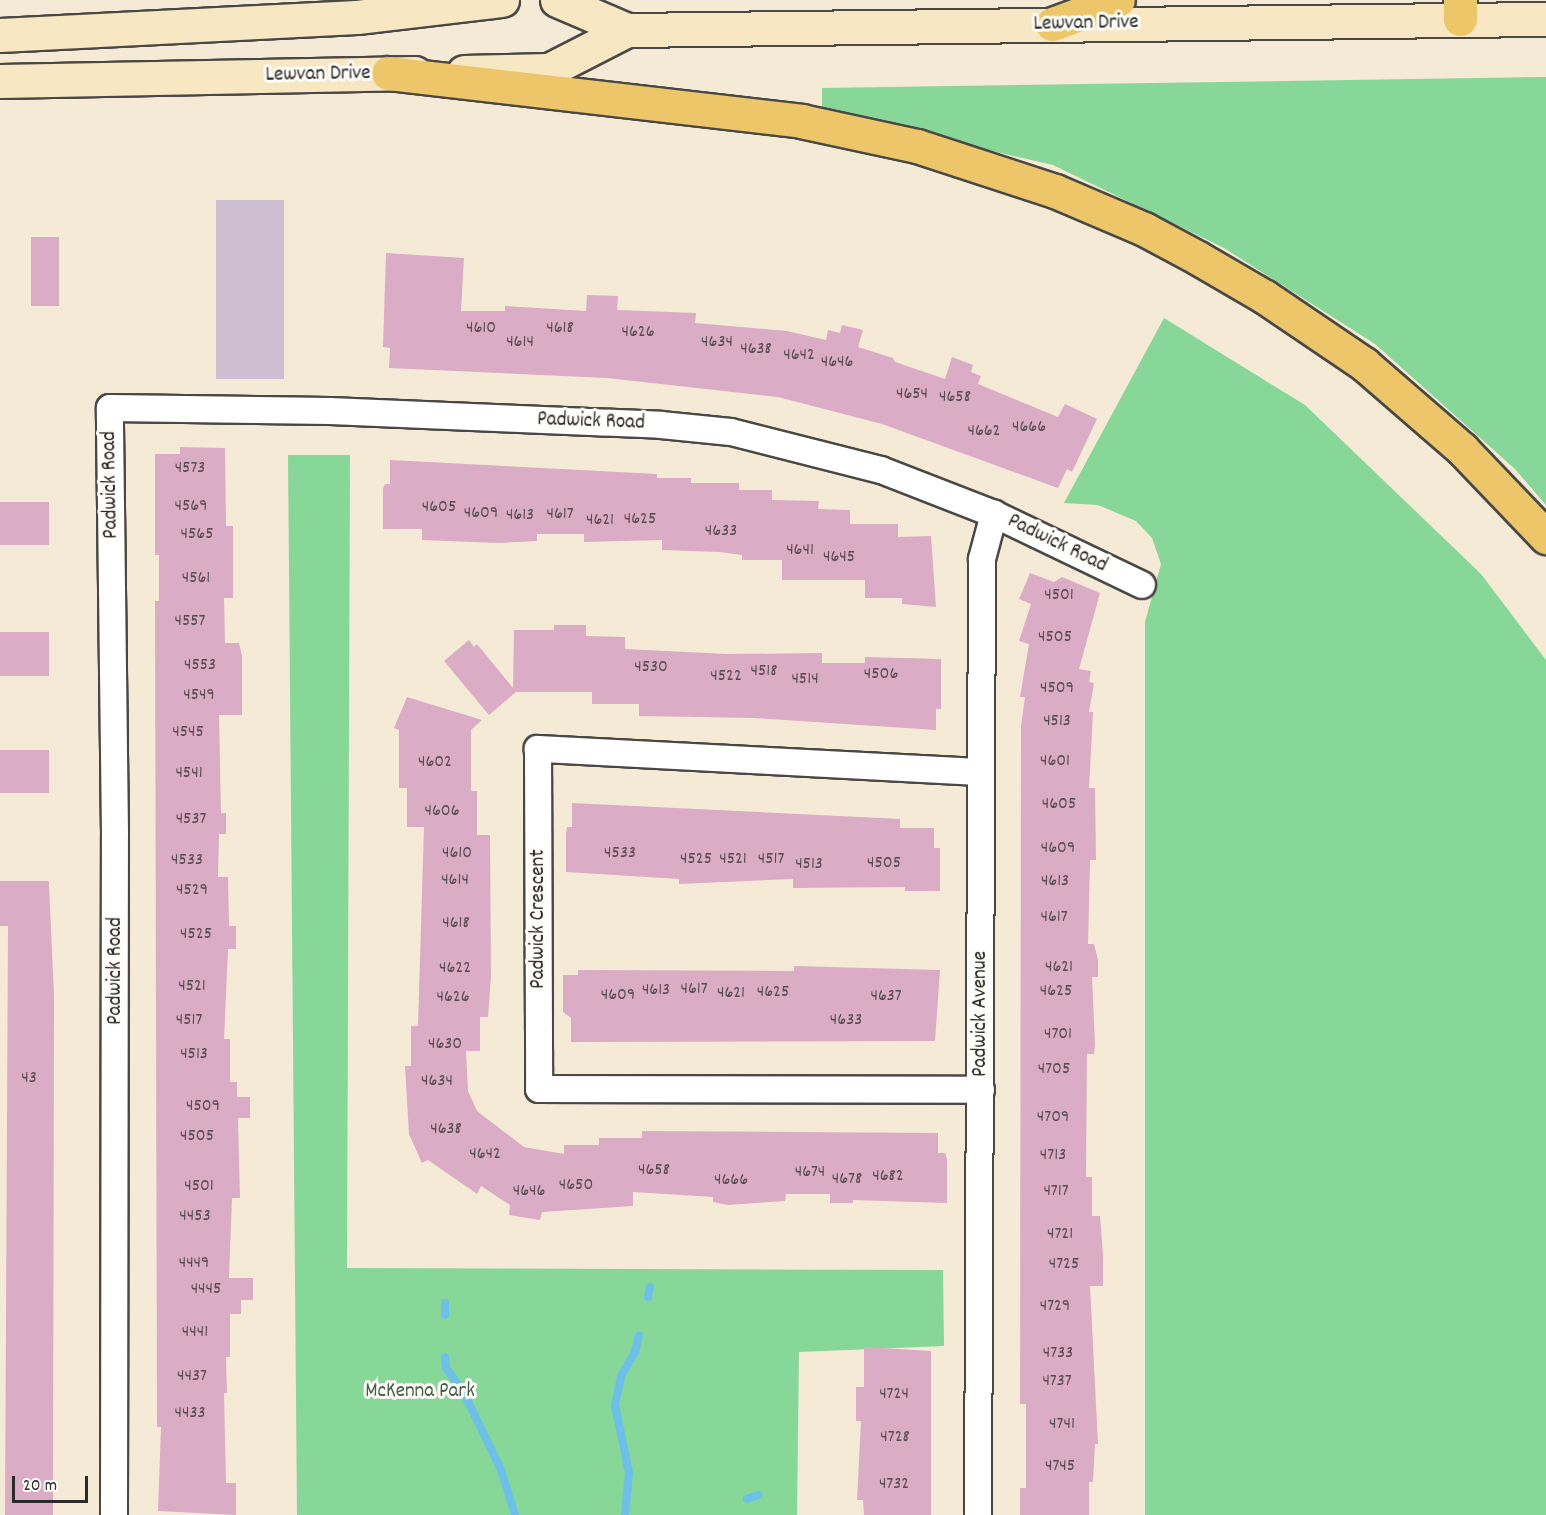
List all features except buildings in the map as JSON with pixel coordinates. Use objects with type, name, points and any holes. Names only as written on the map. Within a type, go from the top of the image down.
[{"type":"highway","points":[[1052,24],[1118,0]]},
{"type":"highway","points":[[387,73],[801,121],[917,146],[1055,191],[1144,229],[1198,258],[1265,297],[1364,364],[1462,449],[1546,537]]},
{"type":"main road","points":[[0,36],[357,17],[502,0]]},
{"type":"main road","name":"Lewvan Drive","points":[[557,0],[627,30],[1052,24],[1460,10],[1546,19]]},
{"type":"main road","name":"Lewvan Drive","points":[[0,81],[549,70],[627,30]]},
{"type":"street","name":"Padwick Road","points":[[114,1515],[116,870],[110,408],[342,412],[660,425],[731,432],[881,470],[994,514],[1142,585]]},
{"type":"street","name":"Padwick Avenue","points":[[978,1515],[982,559],[994,514]]},
{"type":"street","name":"Padwick Crescent","points":[[980,772],[538,749],[539,1089],[981,1090]]},
{"type":"shaded area","points":[[216,200],[284,200],[284,379],[216,379]]},
{"type":"green space","points":[[1546,77],[1546,505],[1515,469],[1375,344],[1224,248],[1053,165],[822,112],[822,88]]},
{"type":"green space","points":[[1164,318],[1305,405],[1481,574],[1546,660],[1546,1515],[1145,1515],[1145,622],[1161,564],[1152,538],[1136,521],[1098,505],[1064,503]]},
{"type":"green space","name":"McKenna Park","points":[[288,455],[350,455],[347,1268],[943,1270],[944,1346],[799,1352],[797,1515],[297,1515]]},
{"type":"waterway","points":[[648,1297],[650,1287]]},
{"type":"waterway","points":[[445,1303],[445,1315]]},
{"type":"waterway","points":[[625,1515],[629,1473],[615,1405],[621,1376],[635,1352],[639,1335]]},
{"type":"waterway","points":[[445,1357],[446,1368],[464,1393],[501,1470],[515,1515]]},
{"type":"waterway","points":[[747,1499],[758,1495]]}]
